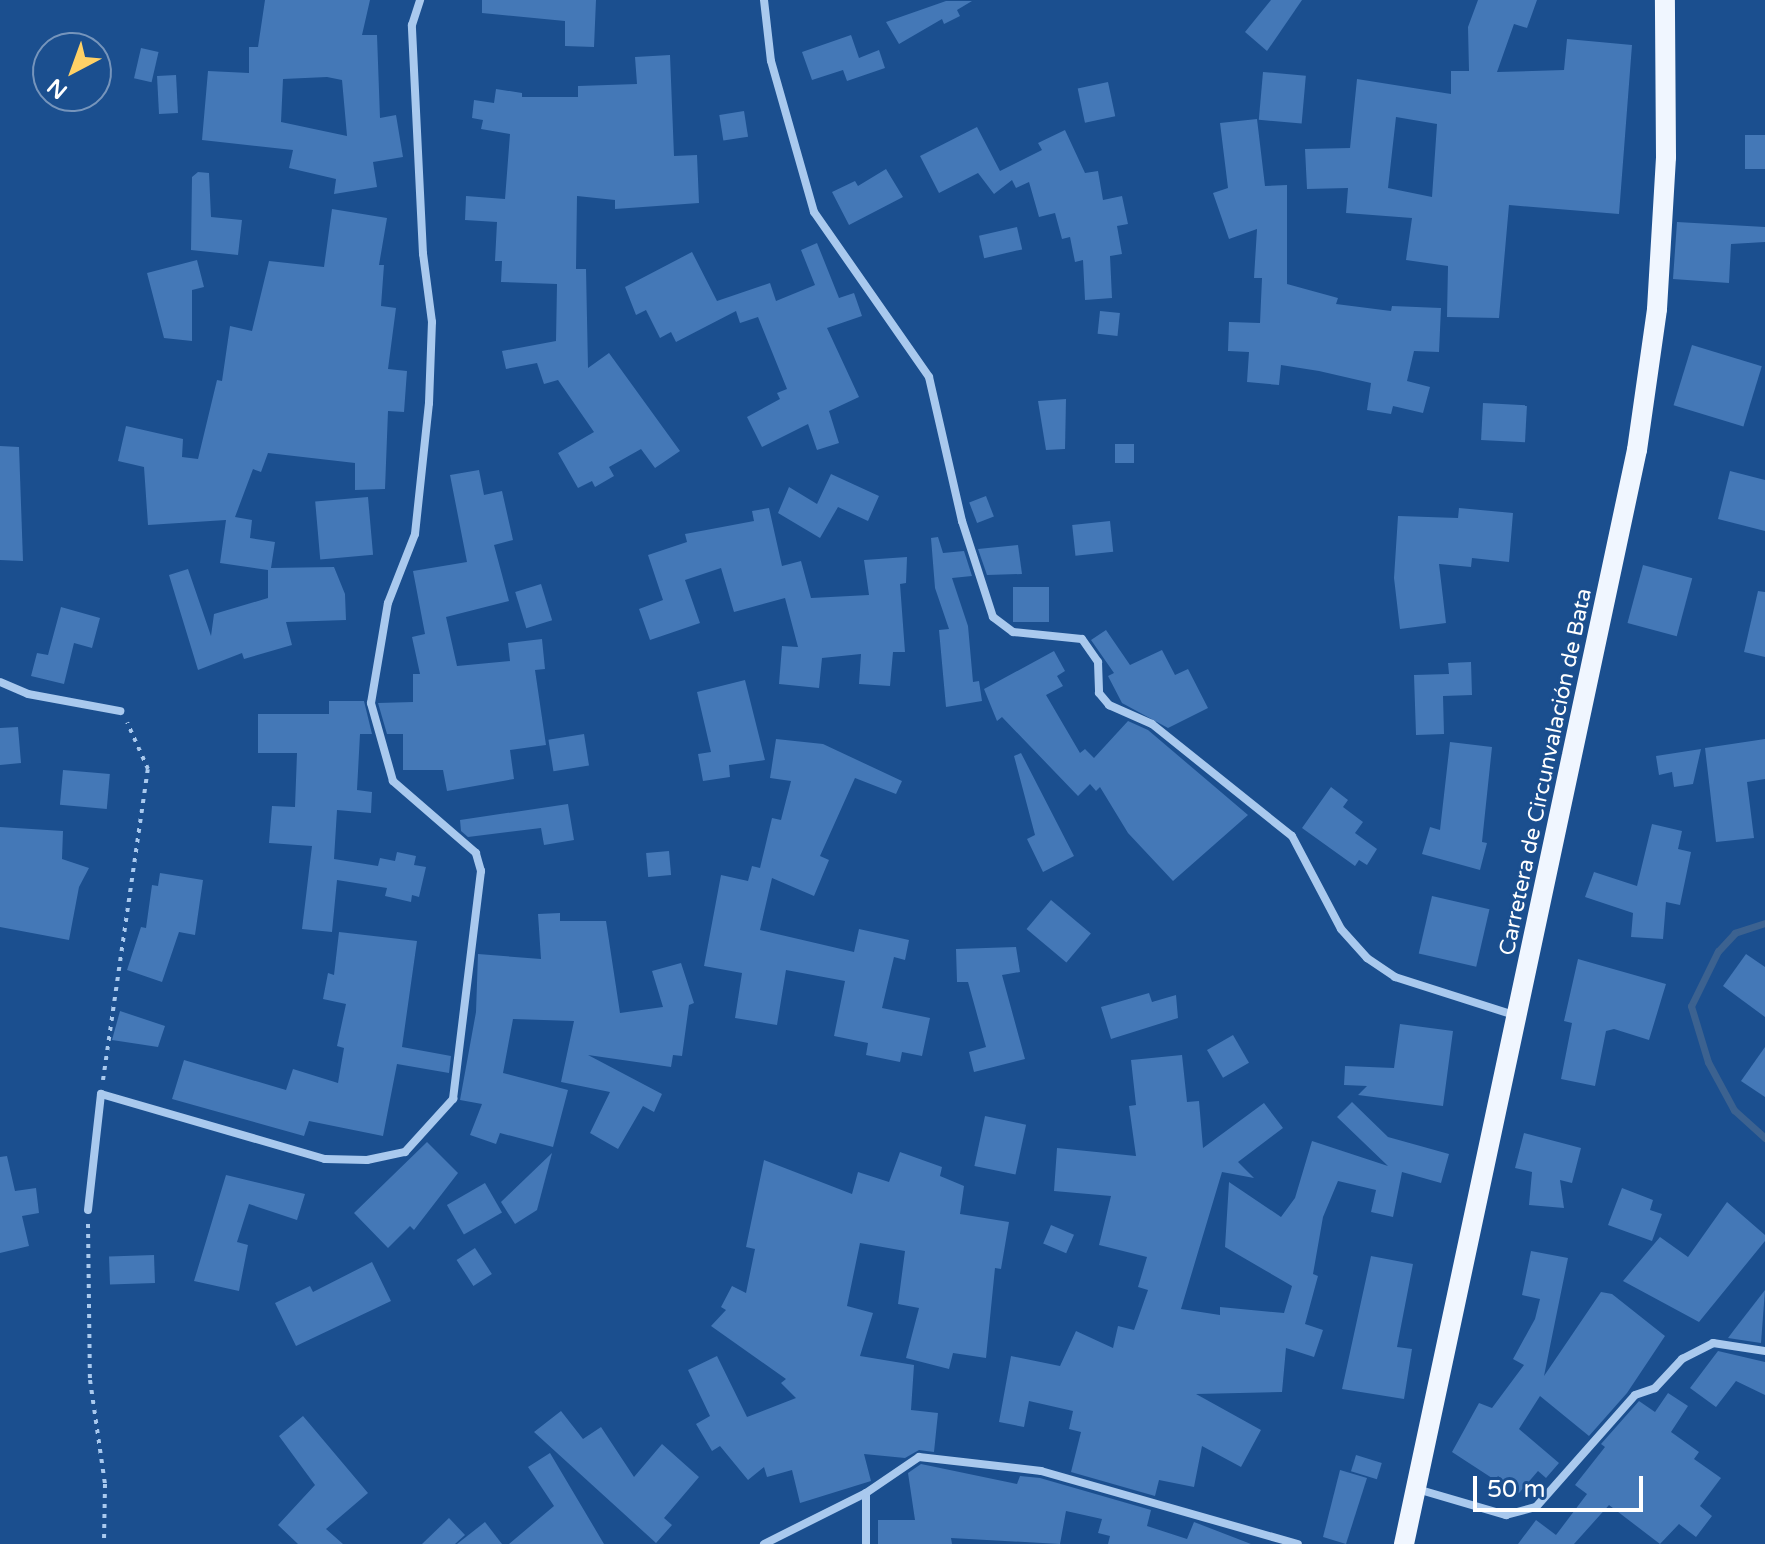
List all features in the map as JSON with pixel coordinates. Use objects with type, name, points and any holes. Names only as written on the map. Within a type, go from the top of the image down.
[{"type":"main road","name":"Carretera de Circunvalación de Bata","points":[[1404,1544],[1637,450],[1657,309],[1664,188],[1665,0]]},
{"type":"street","points":[[88,1210],[101,1094],[325,1159],[367,1160],[405,1152],[453,1099],[481,871],[476,853],[393,781],[371,703],[388,603],[415,534],[429,403],[432,322],[423,254],[412,25],[420,0]]},
{"type":"street","points":[[764,0],[771,61],[814,212],[929,377],[962,521],[993,617],[1013,632],[1082,639],[1098,662],[1099,693],[1109,705],[1152,724],[1292,836],[1341,929],[1367,958],[1395,977],[1518,1016]]},
{"type":"street","points":[[0,691],[4,684],[120,711]]},
{"type":"street","points":[[1416,1489],[1506,1515],[1536,1507],[1635,1395],[1655,1388],[1682,1359],[1713,1343],[1765,1351]]},
{"type":"street","points":[[764,1544],[866,1493],[919,1457],[1041,1471],[1298,1544]]},
{"type":"street","points":[[866,1493],[866,1544]]},
{"type":"street","points":[[764,1544],[805,1523]]},
{"type":"path","points":[[101,1094],[148,769],[137,737],[120,711]]},
{"type":"path","points":[[88,1210],[90,1380],[105,1484],[104,1544]]},
{"type":"building","points":[[265,0],[370,0],[362,35],[377,35],[380,118],[396,115],[403,157],[373,162],[377,187],[334,194],[336,179],[289,168],[293,150],[202,140],[208,71],[249,73],[249,47],[258,47]],"holes":[[[327,77],[342,80],[347,136],[281,122],[283,79]]]},
{"type":"building","points":[[482,0],[596,0],[594,47],[565,46],[565,21],[482,13]]},
{"type":"building","points":[[1271,0],[1302,0],[1267,51],[1245,32]]},
{"type":"building","points":[[1478,0],[1537,0],[1527,28],[1514,24],[1497,72],[1564,70],[1567,39],[1632,45],[1619,214],[1509,205],[1499,318],[1447,317],[1448,266],[1406,260],[1412,218],[1346,213],[1348,188],[1307,189],[1305,149],[1350,148],[1357,79],[1451,94],[1451,71],[1469,71],[1468,27]],"holes":[[[1396,117],[1437,124],[1432,197],[1388,188]]]},
{"type":"building","points":[[946,1],[972,1],[957,10],[960,16],[944,24],[942,19],[899,44],[886,22]]},
{"type":"building","points":[[851,35],[859,58],[879,50],[885,68],[847,81],[843,70],[812,80],[802,52]]},
{"type":"building","points":[[141,48],[159,52],[152,82],[134,78]]},
{"type":"building","points":[[670,55],[674,156],[697,155],[699,203],[615,209],[615,200],[577,196],[576,269],[586,269],[588,368],[609,353],[680,451],[655,468],[641,449],[609,467],[614,476],[595,487],[592,481],[578,488],[558,453],[594,432],[558,380],[544,384],[537,363],[506,369],[502,351],[556,341],[557,284],[501,282],[502,261],[495,261],[497,222],[465,220],[466,196],[505,199],[510,134],[481,129],[483,120],[472,118],[474,100],[494,103],[496,89],[522,93],[522,97],[578,97],[578,86],[637,84],[635,57]]},
{"type":"building","points":[[1263,72],[1306,76],[1302,124],[1259,120]]},
{"type":"building","points":[[176,75],[178,113],[159,114],[157,76]]},
{"type":"building","points":[[1108,82],[1115,116],[1085,123],[1078,88]]},
{"type":"building","points":[[744,111],[748,137],[723,141],[719,115]]},
{"type":"building","points":[[1257,119],[1265,186],[1287,185],[1287,284],[1338,298],[1336,304],[1391,311],[1392,306],[1441,308],[1439,352],[1414,351],[1407,381],[1430,387],[1423,413],[1393,406],[1391,414],[1367,410],[1371,383],[1319,371],[1281,365],[1279,385],[1247,382],[1249,352],[1228,351],[1229,322],[1260,323],[1262,278],[1254,278],[1257,229],[1229,239],[1213,193],[1228,188],[1220,123]]},
{"type":"building","points":[[977,127],[1000,171],[1042,150],[1038,143],[1065,130],[1085,173],[1098,171],[1103,200],[1122,196],[1128,224],[1117,226],[1122,254],[1110,256],[1112,298],[1085,300],[1083,260],[1075,262],[1070,237],[1062,239],[1055,213],[1039,217],[1029,182],[1016,188],[1012,180],[994,194],[978,173],[939,193],[920,156]]},
{"type":"building","points":[[1745,135],[1765,135],[1765,169],[1745,169]]},
{"type":"building","points":[[886,169],[903,197],[849,225],[832,192],[855,181],[858,186]]},
{"type":"building","points":[[198,172],[209,173],[211,217],[242,220],[238,255],[191,250],[192,177]]},
{"type":"building","points":[[332,209],[387,218],[379,265],[384,265],[381,306],[396,308],[388,369],[407,371],[404,412],[388,411],[385,489],[355,490],[355,463],[268,453],[261,472],[253,469],[235,517],[252,520],[250,538],[275,542],[271,568],[334,567],[345,594],[346,620],[286,622],[292,645],[244,659],[242,653],[198,670],[169,575],[188,569],[211,636],[214,614],[268,598],[268,570],[220,563],[226,520],[148,525],[144,467],[118,461],[126,426],[183,439],[182,457],[198,459],[217,380],[222,381],[230,326],[252,331],[269,261],[324,267]]},
{"type":"building","points":[[1677,222],[1765,227],[1765,242],[1731,244],[1729,283],[1673,279]]},
{"type":"building","points":[[1017,227],[1022,249],[984,258],[979,236]]},
{"type":"building","points":[[817,243],[839,298],[854,293],[862,316],[827,328],[859,397],[829,411],[839,443],[817,450],[808,424],[762,447],[747,417],[780,399],[777,393],[787,389],[758,317],[740,323],[736,311],[676,342],[671,332],[660,338],[646,310],[636,315],[625,287],[692,252],[717,301],[770,283],[776,301],[815,285],[801,250]]},
{"type":"building","points":[[197,260],[204,287],[192,290],[192,341],[164,338],[147,273]]},
{"type":"building","points":[[1100,311],[1120,313],[1117,336],[1098,334]]},
{"type":"building","points":[[1692,345],[1762,366],[1743,427],[1674,405]]},
{"type":"building","points":[[1066,399],[1065,449],[1046,450],[1038,401]]},
{"type":"building","points":[[1483,403],[1527,405],[1525,442],[1481,440]]},
{"type":"building","points":[[1115,444],[1134,444],[1134,463],[1115,463]]},
{"type":"building","points":[[0,446],[19,447],[23,561],[0,560]]},
{"type":"building","points":[[479,470],[484,495],[502,491],[513,540],[494,545],[509,601],[446,617],[457,666],[510,661],[508,643],[542,639],[545,669],[535,670],[546,745],[510,750],[514,779],[447,791],[443,770],[403,770],[403,734],[387,734],[378,703],[413,702],[413,674],[420,674],[412,637],[425,634],[413,571],[467,562],[450,475]]},
{"type":"building","points":[[1730,471],[1765,480],[1765,531],[1718,519]]},
{"type":"building","points":[[831,474],[879,496],[868,521],[838,507],[820,538],[778,513],[789,487],[817,504]]},
{"type":"building","points":[[986,496],[994,517],[977,523],[969,502]]},
{"type":"building","points":[[368,497],[373,555],[320,559],[315,502]]},
{"type":"building","points":[[769,508],[782,566],[801,561],[811,598],[869,595],[864,560],[907,557],[906,583],[900,584],[905,652],[893,652],[890,686],[859,684],[861,654],[822,658],[819,688],[779,684],[782,646],[798,647],[785,598],[734,612],[721,568],[685,580],[700,623],[650,640],[639,609],[663,600],[648,555],[687,542],[685,534],[754,521],[752,511]]},
{"type":"building","points":[[1459,508],[1513,513],[1509,562],[1472,558],[1471,567],[1439,564],[1446,623],[1400,629],[1394,578],[1398,516],[1458,518]]},
{"type":"building","points":[[1110,521],[1113,552],[1075,556],[1072,525]]},
{"type":"building","points":[[938,537],[943,553],[964,551],[972,576],[952,578],[968,626],[973,682],[979,681],[982,701],[946,707],[939,630],[949,629],[935,588],[931,538]]},
{"type":"building","points":[[1018,545],[1022,574],[987,575],[978,549]]},
{"type":"building","points":[[1643,565],[1692,578],[1677,636],[1627,623]]},
{"type":"building","points":[[541,584],[552,620],[526,628],[515,592]]},
{"type":"building","points":[[1013,587],[1049,587],[1049,622],[1013,622]]},
{"type":"building","points":[[1758,591],[1765,592],[1765,657],[1744,652]]},
{"type":"building","points":[[61,607],[100,618],[92,648],[74,643],[64,684],[31,676],[37,653],[48,655]]},
{"type":"building","points":[[1106,630],[1130,665],[1162,650],[1175,675],[1188,669],[1208,708],[1168,728],[1122,703],[1108,676],[1114,673],[1091,640]]},
{"type":"building","points":[[1054,651],[1065,671],[1057,676],[1063,686],[1046,695],[1080,753],[1085,749],[1094,758],[1128,721],[1148,730],[1248,815],[1173,881],[1128,833],[1100,787],[1096,791],[1090,784],[1078,796],[1002,717],[997,721],[984,689]]},
{"type":"building","points":[[1471,662],[1472,695],[1443,696],[1444,734],[1416,735],[1414,675],[1449,674],[1448,663]]},
{"type":"building","points":[[745,680],[765,760],[729,765],[730,777],[703,781],[698,754],[711,752],[697,692]]},
{"type":"building","points":[[329,701],[364,701],[372,734],[360,734],[357,790],[372,792],[371,813],[337,810],[334,859],[378,866],[380,858],[395,861],[397,852],[416,856],[414,865],[426,867],[419,897],[412,895],[411,902],[385,896],[387,888],[337,880],[332,932],[302,929],[312,846],[269,843],[272,806],[295,807],[297,753],[258,753],[258,714],[329,714]]},
{"type":"building","points":[[18,727],[21,763],[0,765],[0,728]]},
{"type":"building","points":[[584,734],[589,766],[553,771],[548,740]]},
{"type":"building","points":[[776,739],[823,744],[902,781],[896,794],[855,778],[820,856],[829,860],[814,896],[772,878],[760,930],[854,952],[859,929],[909,940],[905,960],[894,957],[882,1008],[930,1018],[922,1056],[902,1052],[900,1062],[866,1055],[868,1043],[834,1036],[845,981],[786,970],[777,1025],[735,1018],[742,973],[704,966],[721,875],[748,881],[752,866],[760,868],[772,818],[781,820],[791,781],[770,778]]},
{"type":"building","points":[[1765,739],[1765,779],[1747,782],[1754,838],[1716,842],[1705,748]]},
{"type":"building","points":[[1450,742],[1492,747],[1482,842],[1487,843],[1480,870],[1422,854],[1430,827],[1440,830]]},
{"type":"building","points":[[1701,749],[1693,784],[1674,787],[1672,772],[1659,775],[1656,756]]},
{"type":"building","points":[[1021,753],[1074,856],[1043,872],[1027,839],[1035,835],[1014,756]]},
{"type":"building","points":[[63,770],[110,774],[107,809],[60,805]]},
{"type":"building","points":[[1331,787],[1348,800],[1343,807],[1363,822],[1355,833],[1377,849],[1367,865],[1359,860],[1355,866],[1302,828]]},
{"type":"building","points":[[568,804],[574,840],[544,845],[541,828],[468,837],[461,831],[460,820]]},
{"type":"building","points":[[1652,824],[1682,831],[1678,849],[1691,852],[1680,905],[1666,902],[1663,939],[1631,937],[1633,913],[1585,897],[1594,872],[1637,886]]},
{"type":"building","points":[[0,827],[63,831],[62,859],[89,868],[79,887],[69,940],[0,927]]},
{"type":"building","points":[[669,851],[671,875],[648,877],[646,853]]},
{"type":"building","points":[[160,873],[203,880],[195,935],[179,932],[162,982],[127,970],[141,927],[146,928],[152,885],[158,886]]},
{"type":"building","points":[[1432,896],[1489,909],[1476,967],[1419,953]]},
{"type":"building","points":[[1051,900],[1091,933],[1066,963],[1027,929]]},
{"type":"building","points":[[560,913],[560,921],[606,921],[620,1013],[663,1007],[652,971],[681,963],[694,1003],[689,1005],[682,1056],[673,1055],[671,1067],[588,1055],[662,1094],[654,1112],[643,1106],[618,1149],[590,1133],[610,1092],[561,1082],[574,1021],[513,1019],[503,1073],[568,1090],[553,1147],[500,1133],[496,1144],[470,1135],[482,1104],[460,1100],[476,1012],[478,954],[541,959],[538,914]]},
{"type":"building","points":[[339,932],[417,941],[402,1047],[451,1056],[449,1073],[397,1064],[383,1136],[309,1121],[304,1136],[172,1099],[184,1060],[286,1090],[293,1069],[338,1083],[344,1048],[337,1046],[346,1004],[323,999],[328,973],[334,975]]},
{"type":"building","points":[[1016,947],[1020,972],[1002,975],[1025,1059],[974,1072],[969,1052],[986,1047],[968,982],[957,982],[956,949]]},
{"type":"building","points":[[1746,954],[1765,967],[1765,1017],[1723,986]]},
{"type":"building","points":[[1578,959],[1666,984],[1649,1040],[1614,1029],[1606,1031],[1595,1086],[1561,1079],[1572,1023],[1564,1021]]},
{"type":"building","points":[[1149,993],[1152,1002],[1176,995],[1178,1018],[1111,1039],[1101,1007]]},
{"type":"building","points":[[120,1011],[165,1026],[158,1047],[112,1040]]},
{"type":"building","points":[[1400,1024],[1453,1031],[1443,1106],[1358,1095],[1367,1086],[1344,1085],[1345,1066],[1394,1068]]},
{"type":"building","points":[[1233,1035],[1249,1063],[1223,1078],[1207,1050]]},
{"type":"building","points":[[1765,1047],[1765,1097],[1741,1081]]},
{"type":"building","points":[[1182,1055],[1187,1102],[1199,1101],[1203,1148],[1264,1103],[1283,1128],[1238,1162],[1254,1178],[1222,1172],[1181,1309],[1220,1315],[1220,1307],[1284,1313],[1292,1286],[1225,1247],[1229,1182],[1281,1217],[1295,1198],[1312,1141],[1388,1166],[1337,1117],[1352,1102],[1388,1137],[1449,1154],[1441,1183],[1402,1172],[1393,1217],[1371,1212],[1376,1190],[1338,1181],[1323,1217],[1313,1274],[1318,1276],[1305,1324],[1323,1330],[1314,1357],[1286,1348],[1282,1392],[1196,1394],[1261,1430],[1241,1467],[1202,1446],[1194,1487],[1159,1480],[1155,1496],[1071,1472],[1081,1432],[1069,1429],[1073,1411],[1029,1401],[1024,1427],[999,1422],[1011,1356],[1060,1366],[1076,1331],[1113,1348],[1118,1326],[1134,1330],[1148,1290],[1138,1287],[1147,1257],[1099,1245],[1111,1196],[1054,1191],[1057,1148],[1136,1156],[1129,1106],[1136,1105],[1131,1060]]},
{"type":"building","points":[[985,1116],[1026,1125],[1015,1175],[974,1166]]},
{"type":"building","points":[[1524,1133],[1581,1148],[1572,1183],[1560,1180],[1564,1208],[1529,1205],[1532,1172],[1515,1168]]},
{"type":"building","points":[[427,1142],[458,1173],[414,1230],[410,1226],[388,1248],[354,1213]]},
{"type":"building","points":[[900,1152],[942,1167],[940,1176],[964,1186],[960,1214],[1009,1222],[1001,1269],[995,1268],[986,1358],[953,1353],[949,1369],[906,1358],[919,1308],[898,1304],[905,1251],[860,1243],[847,1306],[873,1313],[860,1356],[914,1365],[911,1410],[938,1413],[934,1452],[919,1450],[905,1458],[864,1454],[871,1481],[800,1503],[792,1470],[767,1477],[764,1467],[748,1480],[720,1446],[712,1451],[696,1424],[710,1416],[688,1370],[717,1356],[747,1417],[796,1398],[781,1383],[786,1379],[711,1326],[726,1310],[721,1307],[732,1286],[746,1293],[755,1249],[746,1247],[764,1160],[852,1194],[858,1172],[889,1182]]},
{"type":"building","points":[[552,1153],[537,1210],[515,1224],[501,1202]]},
{"type":"building","points":[[7,1156],[15,1191],[36,1188],[39,1213],[22,1216],[29,1246],[0,1253],[0,1157]]},
{"type":"building","points":[[226,1175],[305,1194],[297,1220],[249,1204],[237,1242],[248,1245],[239,1291],[194,1281]]},
{"type":"building","points":[[485,1183],[502,1212],[464,1234],[447,1205]]},
{"type":"building","points":[[1622,1188],[1653,1200],[1650,1210],[1662,1214],[1652,1241],[1608,1225]]},
{"type":"building","points":[[1727,1202],[1765,1235],[1765,1241],[1699,1322],[1623,1281],[1660,1237],[1688,1257]]},
{"type":"building","points":[[1051,1225],[1074,1235],[1066,1253],[1043,1243]]},
{"type":"building","points":[[475,1248],[492,1274],[473,1286],[457,1260]]},
{"type":"building","points":[[1531,1251],[1568,1258],[1544,1376],[1601,1292],[1612,1294],[1665,1336],[1627,1393],[1589,1436],[1540,1396],[1519,1429],[1559,1463],[1546,1478],[1538,1471],[1519,1493],[1498,1476],[1495,1480],[1452,1452],[1479,1403],[1492,1408],[1524,1365],[1513,1359],[1535,1319],[1540,1299],[1522,1295]]},
{"type":"building","points":[[154,1255],[155,1283],[110,1285],[109,1257]]},
{"type":"building","points":[[1371,1256],[1413,1264],[1397,1347],[1412,1349],[1404,1399],[1342,1389]]},
{"type":"building","points":[[372,1262],[391,1301],[296,1346],[275,1303],[310,1286],[313,1292]]},
{"type":"building","points":[[1765,1290],[1761,1343],[1728,1338],[1734,1330]]},
{"type":"building","points":[[1718,1351],[1765,1362],[1765,1395],[1736,1381],[1716,1407],[1690,1388]]},
{"type":"building","points":[[1668,1393],[1688,1406],[1671,1432],[1699,1452],[1694,1459],[1721,1478],[1700,1506],[1712,1516],[1696,1537],[1679,1524],[1660,1544],[1609,1505],[1574,1544],[1518,1544],[1536,1520],[1556,1535],[1587,1494],[1575,1485],[1605,1447],[1601,1444],[1639,1401],[1655,1412]]},
{"type":"building","points":[[561,1411],[583,1439],[601,1427],[634,1477],[662,1444],[699,1477],[664,1518],[672,1525],[656,1543],[534,1432]]},
{"type":"building","points":[[303,1416],[368,1493],[326,1529],[343,1544],[298,1544],[278,1525],[315,1485],[279,1436]]},
{"type":"building","points":[[550,1453],[604,1544],[509,1544],[554,1506],[528,1467]]},
{"type":"building","points":[[1356,1455],[1382,1463],[1377,1479],[1351,1471]]},
{"type":"building","points":[[921,1464],[1017,1484],[1020,1476],[1040,1478],[1151,1510],[1147,1526],[1187,1539],[1194,1522],[1251,1544],[1108,1544],[1110,1536],[1098,1533],[1102,1519],[1066,1511],[1060,1544],[951,1538],[952,1544],[878,1544],[878,1520],[915,1520],[908,1473]]},
{"type":"building","points":[[1340,1470],[1367,1478],[1346,1544],[1323,1537]]},
{"type":"building","points":[[449,1518],[465,1535],[455,1544],[422,1544]]},
{"type":"building","points":[[485,1522],[502,1544],[457,1544]]},
{"type":"waterway","points":[[1765,923],[1735,933],[1718,951],[1691,1006],[1708,1062],[1734,1110],[1765,1138]]}]
